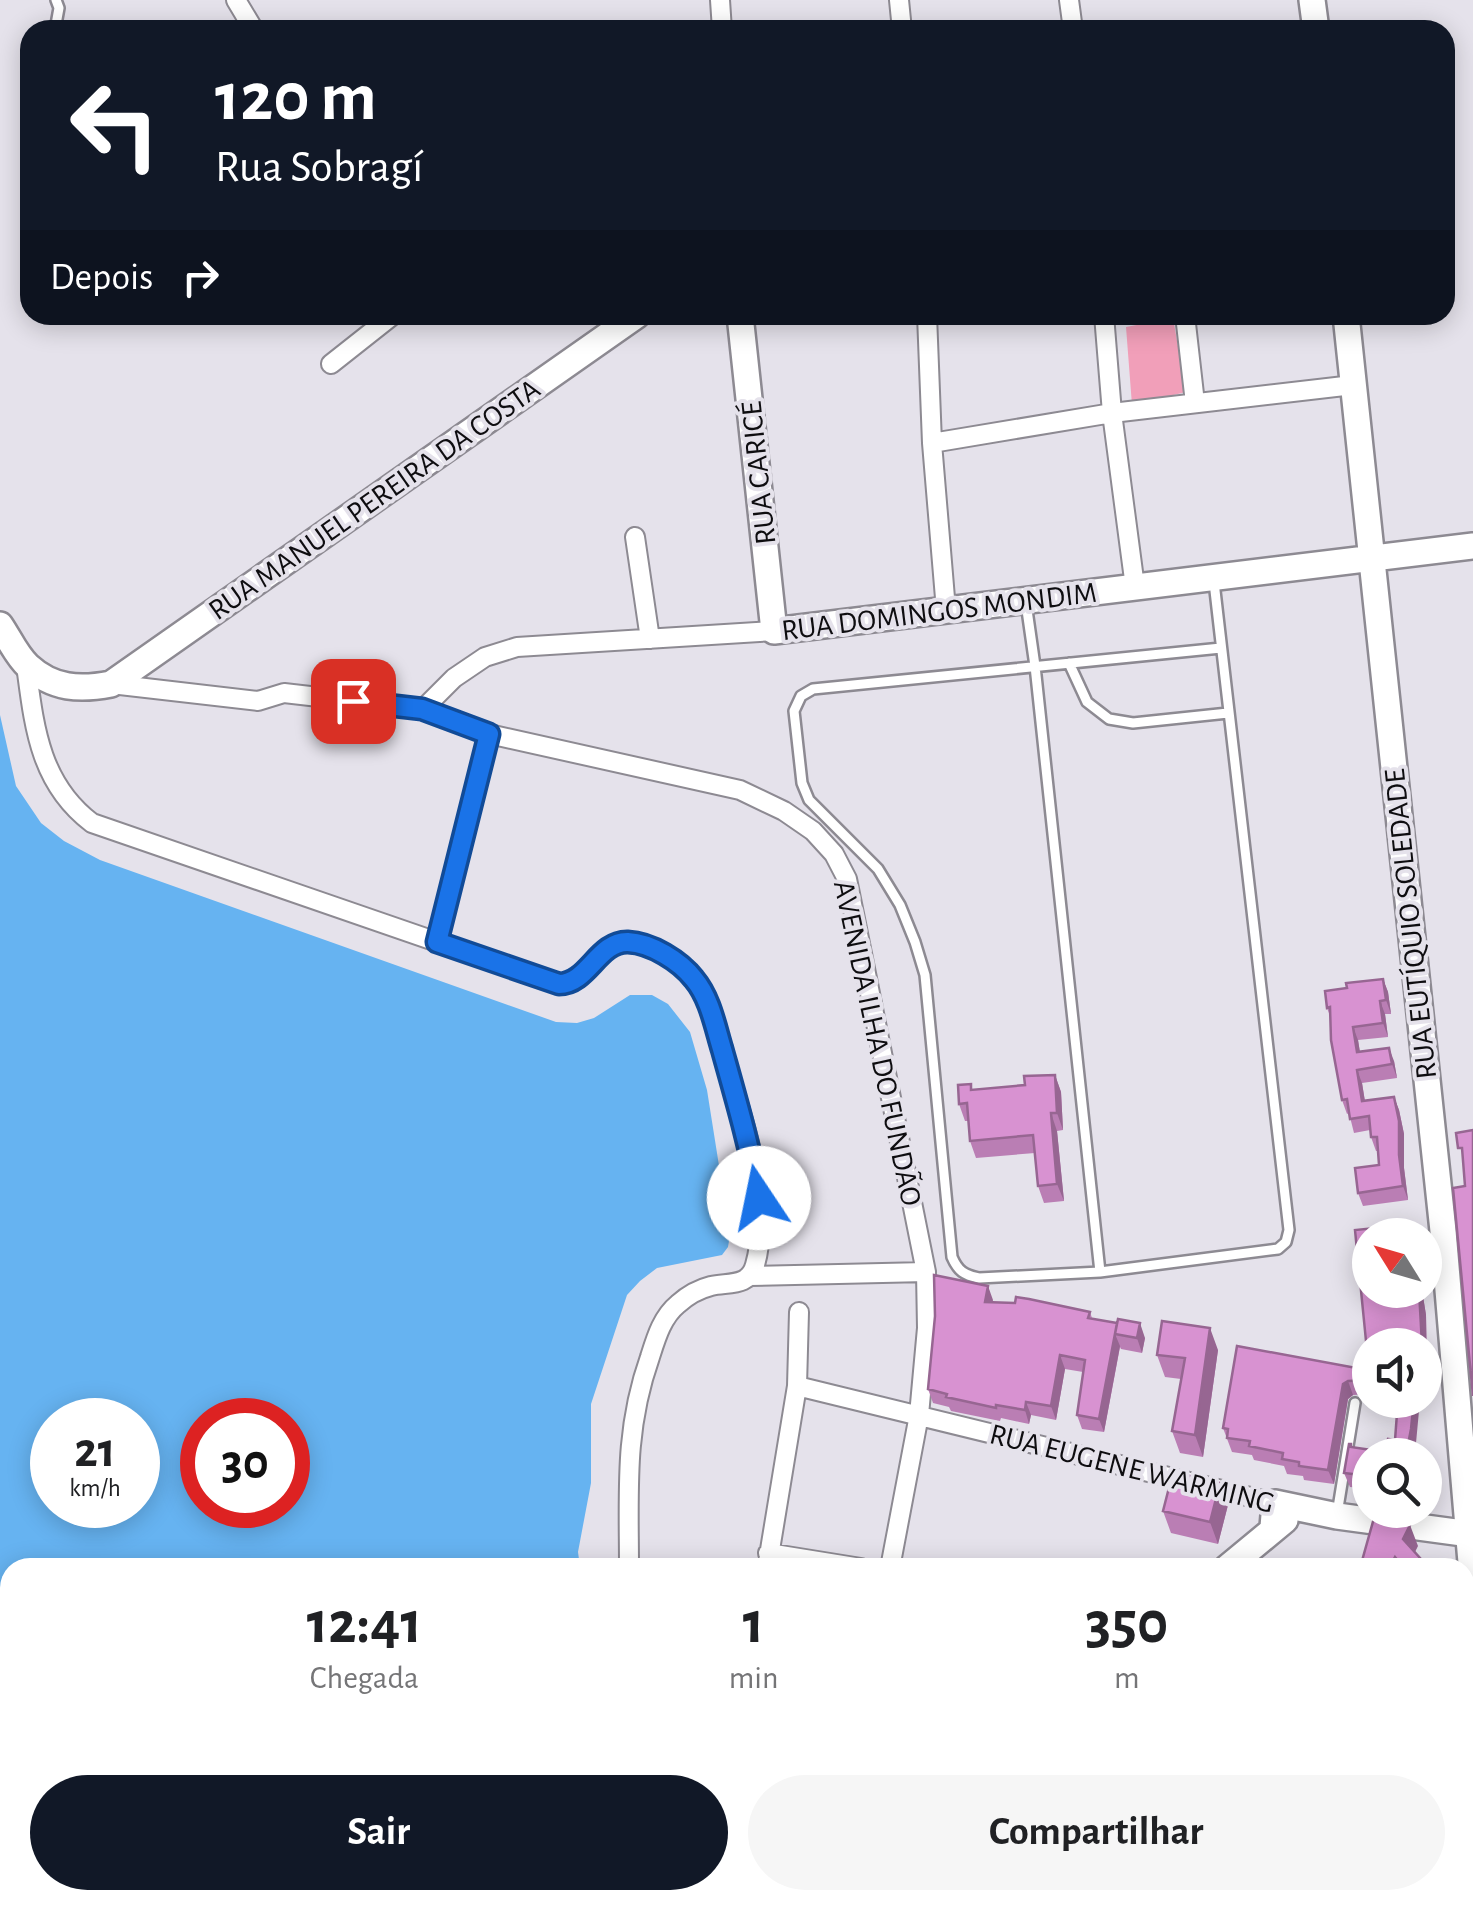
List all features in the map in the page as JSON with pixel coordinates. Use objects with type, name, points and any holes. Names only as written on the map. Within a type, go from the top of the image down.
[{"type":"street","points":[[331,364],[380,325]]},
{"type":"street","name":"RUA MANUEL PEREIRA DA COSTA","points":[[111,684],[622,325]]},
{"type":"street","name":"RUA CARICÉ","points":[[741,325],[774,631]]},
{"type":"street","points":[[927,325],[932,443],[946,610]]},
{"type":"street","points":[[1105,325],[1135,588]]},
{"type":"street","points":[[1186,325],[1195,402]]},
{"type":"street","name":"RUA EUTÍQUIO SOLEDADE","points":[[1347,325],[1441,1212],[1471,1536]]},
{"type":"street","points":[[932,443],[1112,412],[1353,384]]},
{"type":"street","points":[[635,538],[650,639]]},
{"type":"street","name":"RUA DOMINGOS MONDIM","points":[[422,709],[454,678],[485,658],[517,647],[774,631],[1473,546]]},
{"type":"street","points":[[0,626],[26,665],[40,674],[70,688],[111,684]]},
{"type":"street","points":[[26,665],[34,726],[44,761],[62,792],[92,823],[559,984],[572,982],[611,946],[623,942],[669,956],[694,978],[708,1004],[747,1136],[759,1198],[759,1235],[750,1276]]},
{"type":"street","name":"AVENIDA ILHA DO FUNDÃO","points":[[111,684],[258,701],[284,693],[422,709],[489,734],[740,790],[784,811],[813,831],[834,854],[847,879],[926,1272],[927,1328],[918,1416],[892,1558]]},
{"type":"street","points":[[437,942],[489,734]]},
{"type":"street","points":[[629,1558],[628,1455],[638,1391],[660,1326],[674,1306],[692,1293],[731,1285],[750,1276],[926,1272]]},
{"type":"street","points":[[768,1558],[797,1386],[798,1312]]},
{"type":"street","name":"RUA EUGENE WARMING","points":[[797,1386],[1274,1515],[1302,1509],[1471,1536]]},
{"type":"street","points":[[1236,1558],[1274,1515]]},
{"type":"lane","points":[[1214,578],[1289,1230],[1286,1242],[1278,1249],[1100,1272],[979,1278],[966,1275],[956,1268],[952,1257],[925,976],[915,942],[900,905],[878,869],[809,800],[802,783],[794,711],[801,696],[813,689],[1221,648]]},
{"type":"lane","points":[[1026,601],[1100,1272]]},
{"type":"lane","points":[[1069,662],[1087,702],[1109,719],[1133,723],[1228,713]]},
{"type":"lane","points":[[1336,1516],[1352,1418]]},
{"type":"shaded area","points":[[1174,325],[1186,392],[1132,405],[1126,327]]},
{"type":"water","points":[[0,715],[16,786],[41,823],[64,841],[100,860],[556,1022],[577,1023],[594,1018],[630,995],[652,995],[668,1004],[690,1032],[707,1090],[730,1235],[728,1247],[722,1255],[657,1268],[627,1295],[591,1404],[591,1483],[579,1558],[0,1558]]},
{"type":"building","points":[[1383,979],[1383,1023],[1353,1027],[1357,1052],[1389,1048],[1392,1064],[1357,1070],[1362,1101],[1394,1097],[1403,1186],[1358,1193],[1355,1168],[1379,1165],[1377,1137],[1371,1137],[1369,1116],[1350,1119],[1347,1099],[1342,1100],[1325,991],[1347,988],[1346,983]]},
{"type":"building","points":[[1055,1075],[1057,1113],[1051,1113],[1057,1184],[1038,1186],[1033,1135],[970,1141],[967,1103],[959,1104],[958,1085],[971,1084],[971,1090],[1025,1085],[1024,1076]]},
{"type":"building","points":[[1473,1130],[1473,1396],[1453,1188],[1465,1186],[1462,1148],[1458,1148],[1456,1133]]},
{"type":"building","points":[[934,1275],[988,1286],[985,1302],[1015,1303],[1016,1297],[1029,1299],[1090,1312],[1088,1318],[1117,1323],[1099,1419],[1077,1415],[1085,1360],[1060,1355],[1051,1406],[1026,1402],[1025,1410],[996,1408],[928,1389],[935,1316]]},
{"type":"building","points":[[1363,1308],[1420,1308],[1421,1328],[1365,1328]]},
{"type":"building","points":[[1118,1319],[1140,1323],[1137,1338],[1115,1334]]},
{"type":"building","points":[[1162,1321],[1210,1328],[1195,1435],[1172,1431],[1185,1358],[1157,1355]]},
{"type":"building","points":[[1237,1346],[1352,1367],[1352,1381],[1343,1384],[1328,1470],[1299,1466],[1299,1462],[1282,1459],[1283,1453],[1249,1446],[1250,1441],[1227,1438],[1228,1429],[1223,1428]]},
{"type":"building","points":[[1397,1418],[1412,1418],[1409,1438],[1395,1438]]},
{"type":"building","points":[[1349,1444],[1352,1474],[1344,1473]]},
{"type":"building","points":[[1173,1472],[1220,1483],[1210,1522],[1163,1511]]},
{"type":"building","points":[[1371,1528],[1408,1528],[1403,1539],[1420,1558],[1363,1558]]},
{"type":"route","points":[[353,701],[422,709],[489,734],[437,942],[559,984],[572,982],[611,946],[634,943],[669,956],[694,978],[708,1004],[747,1136],[759,1198]]}]
